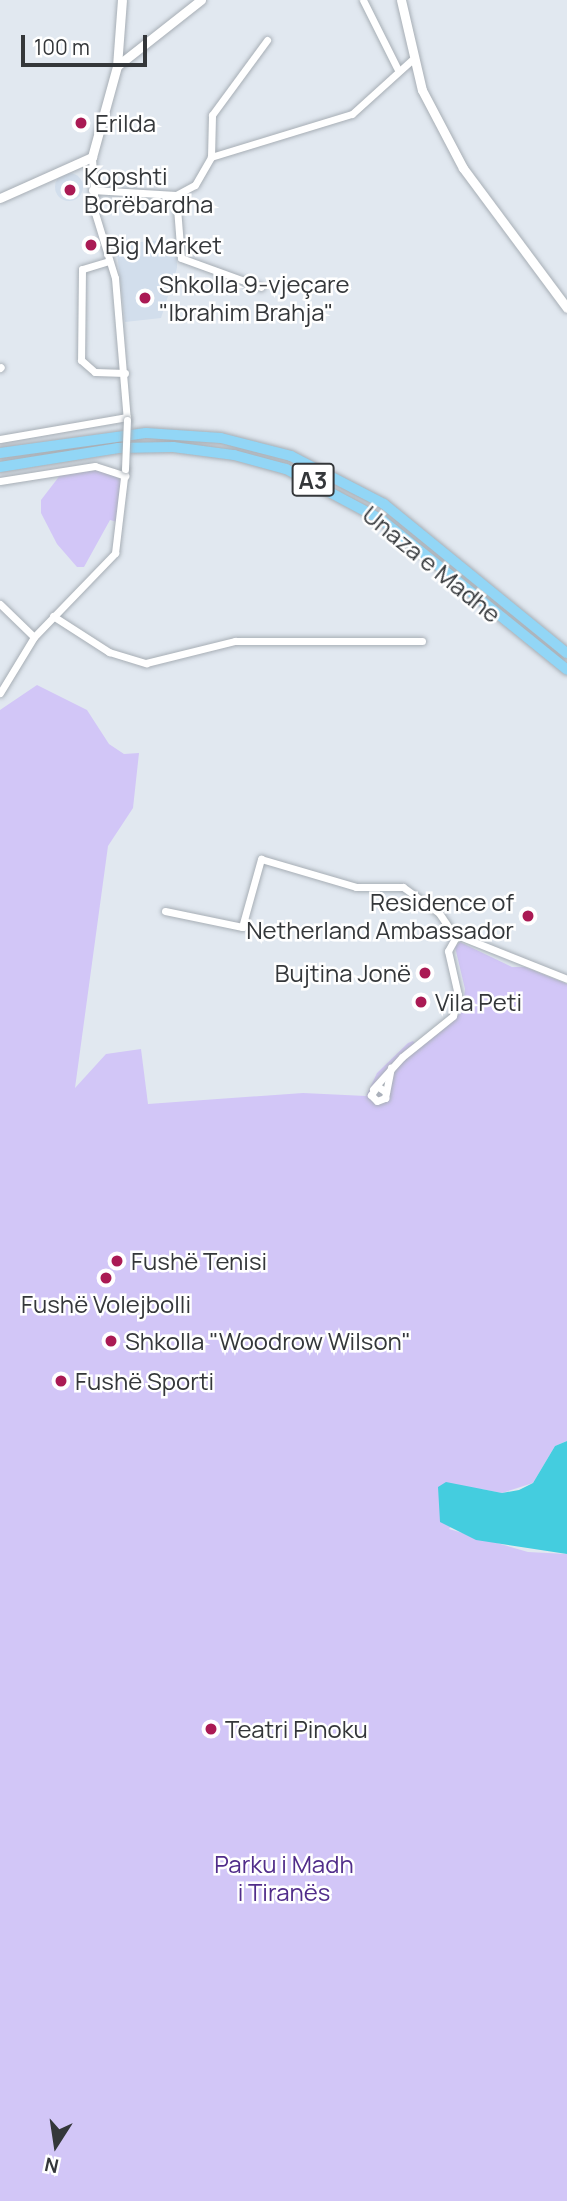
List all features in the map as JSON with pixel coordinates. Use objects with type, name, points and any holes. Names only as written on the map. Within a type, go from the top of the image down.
[{"type":"highway","name":"Unaza e Madhe","points":[[0,453],[146,433],[221,438],[292,456],[384,503],[567,653]]},
{"type":"highway","name":"Unaza e Madhe","points":[[0,467],[118,448],[173,447],[234,455],[286,469],[382,520],[567,670]]},
{"type":"street","points":[[0,693],[34,636],[115,553],[125,472],[125,373],[109,261],[92,190],[92,157],[117,66],[122,0]]},
{"type":"street","points":[[117,66],[201,0]]},
{"type":"street","points":[[363,0],[398,70]]},
{"type":"street","points":[[401,0],[422,90],[471,181],[567,308]]},
{"type":"street","points":[[92,190],[176,195],[195,185],[211,157],[212,115],[267,40]]},
{"type":"street","points":[[211,157],[352,114],[370,103],[398,70],[414,58]]},
{"type":"street","points":[[0,198],[92,157]]},
{"type":"street","points":[[176,195],[181,258],[261,287]]},
{"type":"street","points":[[109,261],[82,270],[81,360],[94,372],[125,373]]},
{"type":"street","points":[[0,439],[127,419]]},
{"type":"street","points":[[0,481],[95,466],[125,472]]},
{"type":"street","points":[[0,604],[34,636]]},
{"type":"street","points":[[53,616],[109,652],[146,663],[235,640],[422,640]]},
{"type":"street","points":[[165,911],[243,927],[261,859],[356,887],[403,887],[439,913],[454,937],[567,979]]},
{"type":"street","points":[[373,1089],[391,1067],[453,1016],[458,995],[448,951],[454,937]]},
{"type":"street","points":[[373,1089],[377,1101],[386,1092],[391,1067]]},
{"type":"street","points":[[373,1089],[380,1086],[386,1092]]},
{"type":"shaded area","name":"Kopshti Borëbardha","points":[[69,173],[79,177],[83,187],[79,197],[69,201],[59,197],[55,187],[59,177]]},
{"type":"shaded area","name":"Shkolla 9-vjeçare \"Ibrahim Brahja\"","points":[[177,239],[177,268],[161,318],[125,322],[116,244]]},
{"type":"green space","points":[[98,469],[121,479],[117,522],[110,520],[84,567],[77,567],[57,544],[41,513],[41,500],[61,474]]},
{"type":"green space","name":"Parku i Madh i Tiranës","points":[[37,685],[87,710],[109,744],[124,754],[139,753],[133,808],[108,846],[75,1088],[106,1054],[141,1049],[148,1104],[303,1093],[366,1096],[377,1073],[408,1043],[413,1041],[419,1048],[462,1012],[465,989],[455,947],[460,942],[512,967],[525,967],[567,984],[567,1441],[555,1446],[533,1483],[502,1493],[481,1489],[449,1529],[528,1552],[567,1554],[567,2201],[0,2201],[0,710]]},
{"type":"water","points":[[567,1441],[567,1554],[476,1540],[440,1522],[438,1487],[446,1482],[502,1493],[519,1490],[533,1483],[555,1446]]},
{"type":"place","name":"Erilda","points":[[81,123]]},
{"type":"place","name":"Kopshti Borëbardha","points":[[70,190]]},
{"type":"place","name":"Big Market","points":[[91,245]]},
{"type":"place","name":"Shkolla 9-vjeçare \"Ibrahim Brahja\"","points":[[145,298]]},
{"type":"place","name":"Residence of Netherland Ambassador","points":[[528,916]]},
{"type":"place","name":"Bujtina Jonë","points":[[425,973]]},
{"type":"place","name":"Vila Peti","points":[[421,1002]]},
{"type":"place","name":"Fushë Tenisi","points":[[117,1261]]},
{"type":"place","name":"Fushë Volejbolli","points":[[106,1278]]},
{"type":"place","name":"Shkolla \"Woodrow Wilson\"","points":[[111,1341]]},
{"type":"place","name":"Fushë Sporti","points":[[61,1381]]},
{"type":"place","name":"Teatri Pinoku","points":[[211,1729]]}]
